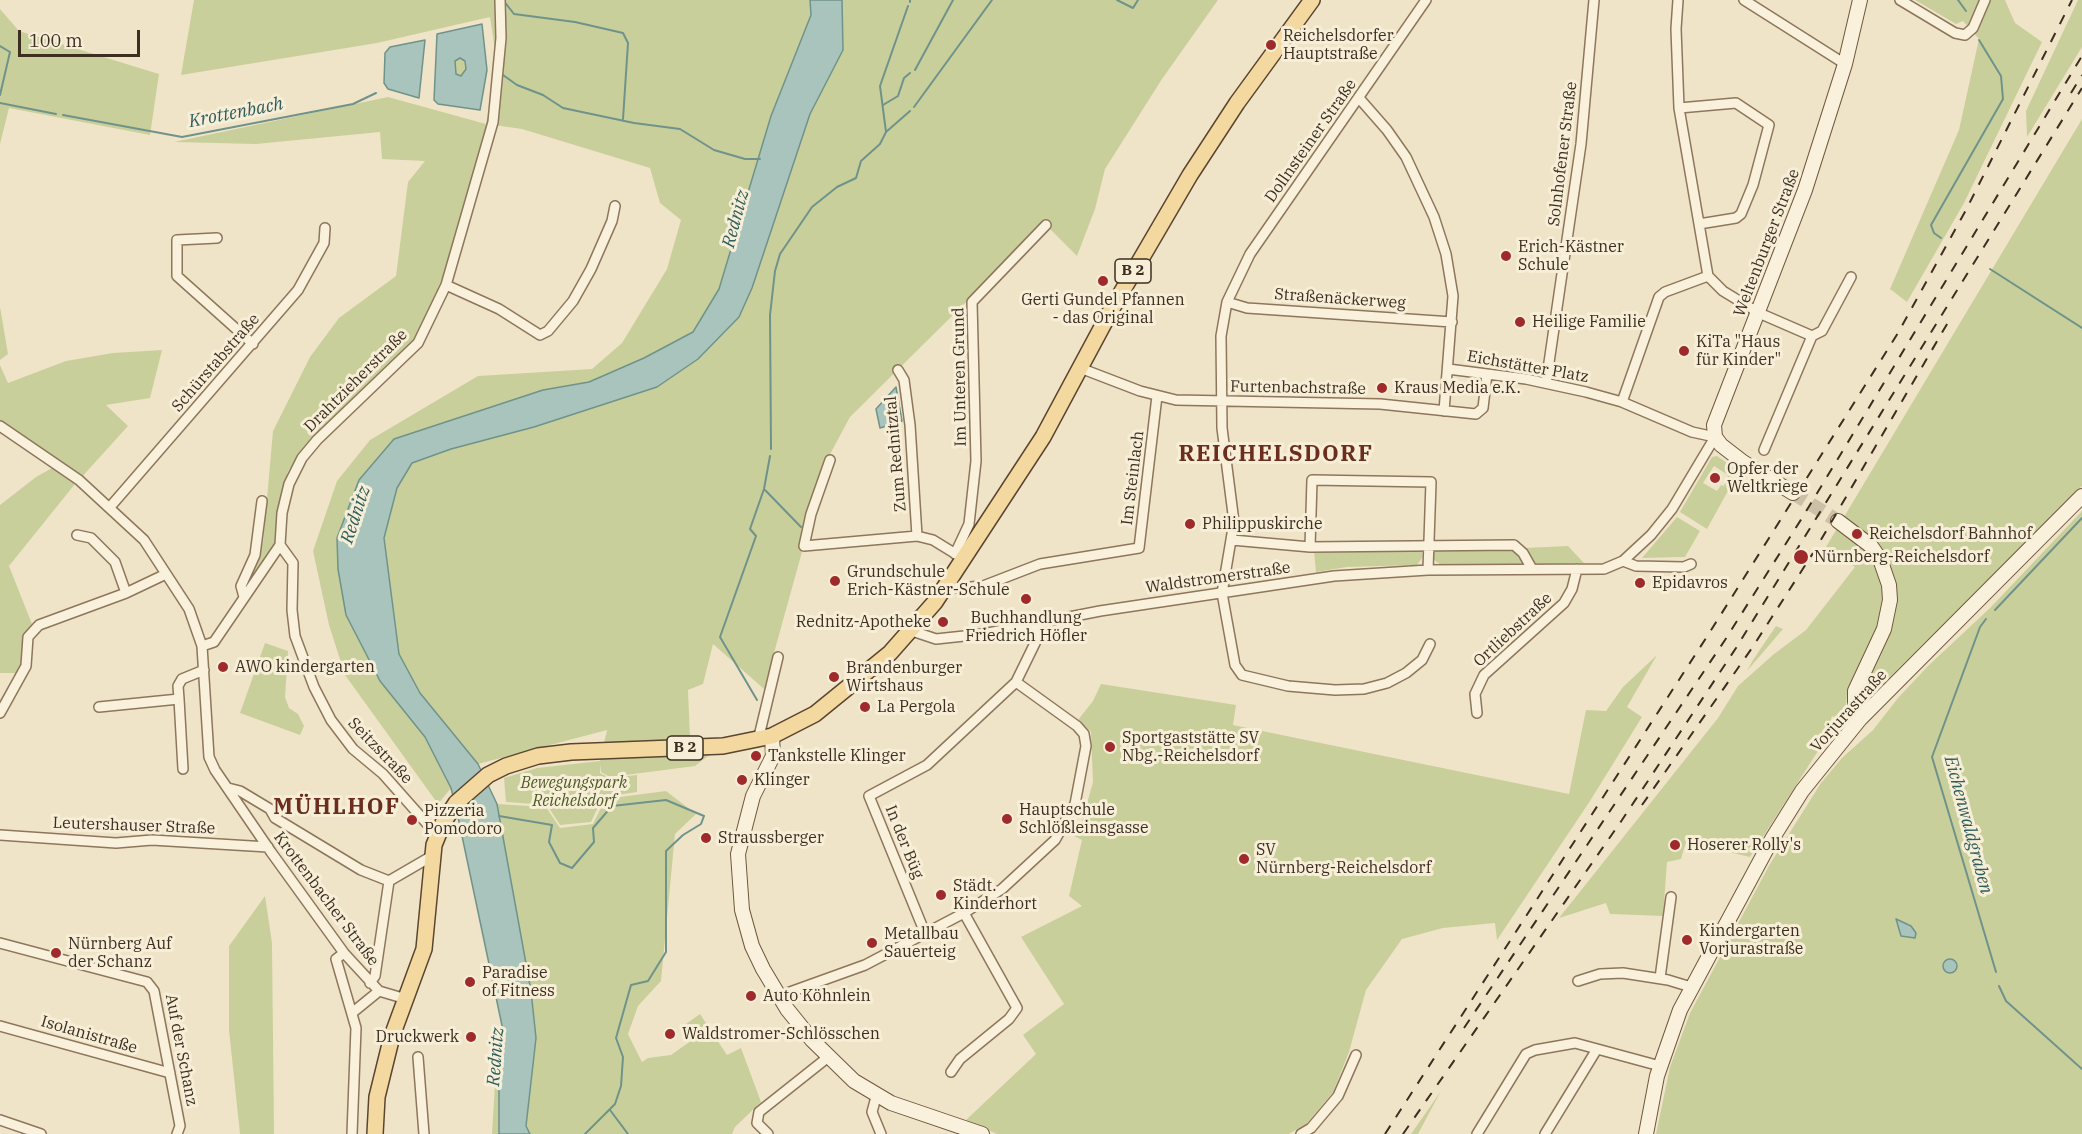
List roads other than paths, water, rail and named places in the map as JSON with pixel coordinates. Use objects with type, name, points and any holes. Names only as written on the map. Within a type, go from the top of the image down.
[{"type":"main road","name":"B 2","points":[[375,1134],[377,1097],[392,1035],[424,949],[432,856],[440,829],[456,803],[470,788],[506,766],[544,755],[607,750],[723,746],[767,737],[815,714],[868,672],[912,631],[947,584],[959,557],[1054,420],[1139,261],[1200,158],[1312,0]]},
{"type":"main road","name":"Weltenburger Straße","points":[[1715,437],[1714,425],[1805,189],[1845,64],[1860,0]]},
{"type":"main road","points":[[1715,437],[1743,462],[1792,493]]},
{"type":"main road","name":"Vorjurastraße","points":[[1646,1134],[1660,1066],[1670,1034],[1691,987],[1791,808],[1860,719],[2082,496]]},
{"type":"main road","points":[[1838,521],[1871,546],[1880,559],[1889,585],[1890,600],[1884,629],[1855,691],[1855,705],[1860,719]]},
{"type":"main road","points":[[767,737],[773,756],[753,795],[740,838],[737,869],[742,910],[749,939],[779,996],[827,1058],[876,1096],[982,1134]]},
{"type":"street","name":"Drahtzieherstraße","points":[[280,545],[282,513],[290,484],[302,458],[316,440],[418,343],[446,285],[493,122],[501,38],[500,0]]},
{"type":"street","name":"Dollnsteiner Straße","points":[[1222,593],[1234,522],[1222,428],[1221,402],[1221,336],[1227,302],[1250,254],[1426,0]]},
{"type":"street","name":"Solnhofener Straße","points":[[1546,383],[1581,144],[1594,0]]},
{"type":"street","points":[[1678,0],[1676,29],[1679,108],[1708,276],[1723,291],[1759,313],[1812,336]]},
{"type":"street","points":[[1744,0],[1845,64]]},
{"type":"street","points":[[1900,0],[1955,33],[1965,35],[1972,28],[1985,0]]},
{"type":"street","name":"Eichstätter Platz","points":[[1359,98],[1387,130],[1406,157],[1434,218],[1449,270],[1453,296],[1448,369],[1546,383],[1622,402],[1692,432],[1715,437]]},
{"type":"street","points":[[1679,108],[1736,103],[1769,125],[1753,185],[1741,214],[1736,218],[1699,224]]},
{"type":"street","points":[[446,285],[499,309],[540,335],[548,331],[573,301],[591,269],[612,221],[615,206]]},
{"type":"street","name":"Im Unteren Grund","points":[[959,557],[969,524],[976,461],[976,347],[972,302],[1046,225]]},
{"type":"street","name":"Schürstabstraße","points":[[110,507],[298,291],[324,243],[324,228]]},
{"type":"street","points":[[217,238],[177,240],[177,276],[254,344]]},
{"type":"street","points":[[1622,402],[1659,297],[1665,292],[1692,284],[1708,276]]},
{"type":"street","points":[[1764,450],[1812,336],[1822,331],[1851,277]]},
{"type":"street","name":"Straßenäckerweg","points":[[1227,302],[1247,308],[1452,322]]},
{"type":"street","name":"Furtenbachstraße","points":[[1080,369],[1157,396],[1221,402],[1380,404],[1476,414],[1483,408],[1487,374]]},
{"type":"street","points":[[1444,411],[1448,369]]},
{"type":"street","name":"Zum Rednitztal","points":[[898,370],[904,380],[910,425],[917,536]]},
{"type":"street","name":"Im Steinlach","points":[[947,584],[958,588],[983,586],[1040,564],[1089,554],[1139,548],[1157,396]]},
{"type":"street","name":"Krottenbacher Straße","points":[[0,426],[79,480],[144,540],[189,609],[202,646],[209,757],[268,847],[344,953],[380,991],[406,999]]},
{"type":"street","name":"Waldstromerstraße","points":[[912,631],[936,639],[983,634],[1100,611],[1334,576],[1428,570],[1604,569],[1623,561],[1651,535],[1672,509],[1715,437]]},
{"type":"street","points":[[830,460],[811,513],[804,546],[917,536],[933,540],[959,557]]},
{"type":"street","points":[[1310,548],[1311,480],[1431,482],[1428,570]]},
{"type":"street","points":[[244,597],[241,586],[255,555],[262,501]]},
{"type":"street","points":[[77,535],[92,538],[115,562],[126,593]]},
{"type":"street","name":"Waldstromerstraße","points":[[1232,540],[1310,548],[1514,545],[1523,553],[1532,569]]},
{"type":"street","points":[[202,646],[214,642],[280,545]]},
{"type":"street","name":"Seitzstraße","points":[[280,545],[293,563],[292,610],[295,636],[314,687],[331,720],[353,748],[440,829]]},
{"type":"street","name":"Waldstromerstraße","points":[[1623,561],[1636,566],[1684,567],[1691,564]]},
{"type":"street","name":"Ortliebstraße","points":[[1477,713],[1475,694],[1484,675],[1564,603],[1572,589],[1577,569]]},
{"type":"street","points":[[0,713],[26,666],[26,645],[32,631],[39,625],[126,593],[166,574]]},
{"type":"street","points":[[1222,593],[1235,665],[1242,675],[1288,686],[1335,690],[1364,689],[1387,682],[1414,668],[1427,653],[1430,644]]},
{"type":"street","name":"In der Büg","points":[[925,933],[869,796],[927,765],[1016,682],[1037,639],[1036,624]]},
{"type":"street","points":[[767,737],[760,732],[778,657]]},
{"type":"street","points":[[183,769],[178,686],[182,679],[204,670]]},
{"type":"street","points":[[779,996],[865,965],[964,913],[1002,889],[1056,840],[1075,804],[1086,746],[1084,734],[1077,726],[1016,682]]},
{"type":"street","points":[[99,707],[179,699]]},
{"type":"street","points":[[228,788],[240,791],[270,809],[275,818],[361,870],[389,881]]},
{"type":"street","name":"Leutershauser Straße","points":[[0,835],[116,843],[152,840],[268,847]]},
{"type":"street","points":[[389,881],[432,856]]},
{"type":"street","points":[[370,983],[375,976],[389,881]]},
{"type":"street","points":[[1660,978],[1671,897]]},
{"type":"street","points":[[951,1072],[960,1059],[1009,1019],[1017,1008],[964,913]]},
{"type":"street","name":"Auf der Schanz","points":[[0,943],[147,982],[154,991],[180,1126],[177,1134]]},
{"type":"street","points":[[344,953],[336,959],[356,1028],[352,1134]]},
{"type":"street","points":[[1578,981],[1612,972],[1660,978],[1691,987]]},
{"type":"street","points":[[352,1013],[380,991]]},
{"type":"street","name":"Isolanistraße","points":[[0,1026],[170,1073]]},
{"type":"street","points":[[1477,1134],[1526,1054],[1567,1043],[1660,1066]]},
{"type":"street","points":[[1545,1134],[1597,1049]]},
{"type":"street","points":[[1301,1134],[1311,1128],[1338,1096],[1356,1055]]},
{"type":"street","points":[[418,1057],[424,1134]]},
{"type":"street","points":[[768,1134],[757,1123],[759,1112],[827,1058]]},
{"type":"street","points":[[876,1096],[872,1112],[881,1134]]},
{"type":"street","points":[[0,1120],[41,1134]]},
{"type":"water","name":"Rednitz","points":[[810,0],[842,0],[843,50],[810,114],[752,288],[739,317],[698,359],[657,387],[534,427],[451,449],[412,463],[397,488],[384,538],[399,654],[420,693],[478,764],[497,804],[531,991],[536,1038],[526,1126],[530,1134],[499,1134],[499,1084],[504,1035],[451,788],[425,737],[380,681],[346,615],[338,569],[337,538],[359,480],[394,439],[543,390],[589,382],[644,358],[693,332],[719,289],[771,116],[811,15]]},
{"type":"water","points":[[482,24],[487,70],[480,110],[438,104],[434,100],[437,34]],"holes":[[[460,58],[465,61],[466,69],[461,76],[456,74],[455,61]]]},
{"type":"water","points":[[425,40],[419,98],[388,89],[384,83],[385,53],[390,47]]},
{"type":"water","points":[[896,387],[902,421],[880,428],[876,409]]},
{"type":"water","points":[[1896,919],[1911,926],[1916,933],[1915,938],[1901,936]]},
{"type":"water","points":[[1947,959],[1953,959],[1957,966],[1953,973],[1947,973],[1943,969],[1943,963]]},
{"type":"waterway","points":[[503,0],[514,14],[575,22],[623,33],[628,43],[623,119]]},
{"type":"waterway","points":[[915,70],[953,0]]},
{"type":"waterway","points":[[914,107],[992,0]]},
{"type":"waterway","points":[[1117,0],[1133,8],[1138,0]]},
{"type":"waterway","name":"Eichenwaldgraben","points":[[1958,0],[1966,11]]},
{"type":"waterway","points":[[886,132],[880,86],[908,6]]},
{"type":"waterway","name":"Eichenwaldgraben","points":[[1941,238],[1934,233],[1931,225],[2003,99],[2001,76],[1979,40]]},
{"type":"waterway","points":[[0,46],[10,52],[0,95]]},
{"type":"waterway","points":[[883,105],[898,96],[904,78],[910,73]]},
{"type":"waterway","name":"Krottenbach","points":[[503,75],[517,85],[543,95],[563,108],[634,123],[680,129],[714,150],[745,159],[760,159]]},
{"type":"waterway","name":"Krottenbach","points":[[63,115],[182,137],[353,104],[376,93]]},
{"type":"waterway","name":"Krottenbach","points":[[0,103],[56,114]]},
{"type":"waterway","points":[[771,449],[770,315],[775,271],[780,254],[812,207],[837,187],[856,178],[861,161],[880,144],[886,132],[910,111]]},
{"type":"waterway","name":"Eichenwaldgraben","points":[[1990,269],[2082,328]]},
{"type":"waterway","points":[[757,700],[720,637],[756,536],[750,529],[764,489],[770,456]]},
{"type":"waterway","points":[[765,490],[801,527]]},
{"type":"waterway","name":"Eichenwaldgraben","points":[[1995,610],[2082,518]]},
{"type":"waterway","name":"Eichenwaldgraben","points":[[1986,619],[1980,627],[1932,757],[1996,972]]},
{"type":"waterway","points":[[499,816],[552,825],[549,842],[560,863],[572,868],[594,842],[593,828],[612,806],[666,800],[704,816],[701,824],[683,835],[666,851],[666,952],[648,981],[631,985],[616,1038],[623,1057],[621,1086],[615,1104],[585,1134]]},
{"type":"waterway","name":"Eichenwaldgraben","points":[[1999,986],[2006,1001],[2082,1069]]},
{"type":"waterway","points":[[610,1110],[628,1134]]},
{"type":"tunnel","points":[[1793,493],[1838,521]]},
{"type":"railway","points":[[1385,1134],[1708,635],[1898,333],[1966,210],[2072,0]]},
{"type":"railway","points":[[1464,1028],[1725,640],[1802,518],[2082,56]]},
{"type":"railway","points":[[2071,93],[2082,75]]},
{"type":"railway","points":[[1403,1134],[1622,820],[1736,648],[2082,88]]},
{"type":"railway","points":[[1642,805],[1752,648],[1815,550],[1950,319]]},
{"type":"place","name":"Reichelsdorfer Hauptstraße","points":[[1271,45]]},
{"type":"place","name":"Erich-Kästner Schule","points":[[1506,256]]},
{"type":"place","name":"Gerti Gundel Pfannen - das Original","points":[[1103,281]]},
{"type":"place","name":"Heilige Familie","points":[[1520,322]]},
{"type":"place","name":"KiTa \"Haus für Kinder\"","points":[[1684,351]]},
{"type":"place","name":"Kraus Media e.K.","points":[[1382,388]]},
{"type":"place","name":"Opfer der Weltkriege","points":[[1715,478]]},
{"type":"place","name":"Philippuskirche","points":[[1190,524]]},
{"type":"place","name":"Reichelsdorf Bahnhof","points":[[1857,534]]},
{"type":"place","name":"Nürnberg-Reichelsdorf","points":[[1801,557]]},
{"type":"place","name":"Grundschule Erich-Kästner-Schule","points":[[835,581]]},
{"type":"place","name":"Epidavros","points":[[1640,583]]},
{"type":"place","name":"Buchhandlung Friedrich Höfler","points":[[1026,599]]},
{"type":"place","name":"Rednitz-Apotheke","points":[[943,622]]},
{"type":"place","name":"AWO kindergarten","points":[[223,667]]},
{"type":"place","name":"Brandenburger Wirtshaus","points":[[834,677]]},
{"type":"place","name":"La Pergola","points":[[865,707]]},
{"type":"place","name":"Sportgaststätte SV Nbg.-Reichelsdorf","points":[[1110,747]]},
{"type":"place","name":"Tankstelle Klinger","points":[[756,756]]},
{"type":"place","name":"Klinger","points":[[742,780]]},
{"type":"place","name":"Hauptschule Schlößleinsgasse","points":[[1007,819]]},
{"type":"place","name":"Pizzeria Pomodoro","points":[[412,820]]},
{"type":"place","name":"Straussberger","points":[[706,838]]},
{"type":"place","name":"Hoserer Rolly's","points":[[1675,845]]},
{"type":"place","name":"SV Nürnberg-Reichelsdorf","points":[[1244,859]]},
{"type":"place","name":"Städt. Kinderhort","points":[[941,895]]},
{"type":"place","name":"Kindergarten Vorjurastraße","points":[[1687,940]]},
{"type":"place","name":"Metallbau Sauerteig","points":[[872,943]]},
{"type":"place","name":"Nürnberg Auf der Schanz","points":[[56,953]]},
{"type":"place","name":"Paradise of Fitness","points":[[470,982]]},
{"type":"place","name":"Auto Köhnlein","points":[[751,996]]},
{"type":"place","name":"Waldstromer-Schlösschen","points":[[670,1034]]},
{"type":"place","name":"Druckwerk","points":[[471,1037]]},
{"type":"district","name":"REICHELSDORF","points":[[1276,455]]},
{"type":"district","name":"MÜHLHOF","points":[[337,808]]},
{"type":"park label","name":"Bewegungspark Reichelsdorf","points":[[574,792]]}]
